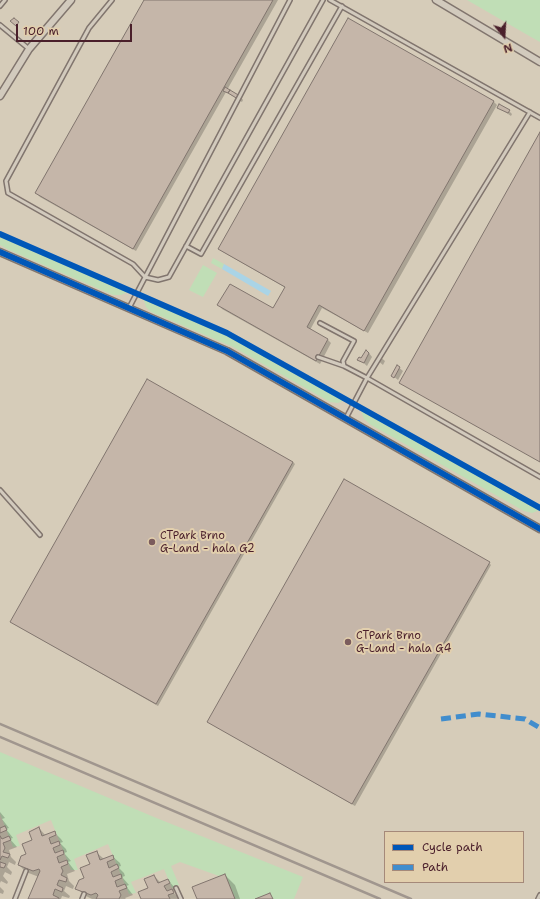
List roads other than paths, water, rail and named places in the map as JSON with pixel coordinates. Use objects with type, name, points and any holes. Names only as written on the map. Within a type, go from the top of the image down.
[{"type":"street","points":[[0,96],[29,49],[71,0]]},
{"type":"street","points":[[436,0],[540,62]]},
{"type":"street","points":[[0,252],[227,351],[540,529]]},
{"type":"lane","points":[[0,6],[5,0]]},
{"type":"lane","points":[[112,0],[89,28],[6,181],[8,193],[132,264],[145,277],[158,280],[169,277],[323,0]]},
{"type":"lane","points":[[129,308],[290,0]]},
{"type":"lane","points":[[330,0],[540,118]]},
{"type":"lane","points":[[186,246],[201,254],[342,6]]},
{"type":"lane","points":[[0,25],[29,49]]},
{"type":"lane","points":[[346,418],[366,378],[530,112]]},
{"type":"lane","points":[[320,323],[354,341],[343,361],[344,366]]},
{"type":"lane","points":[[318,357],[344,366],[540,477]]},
{"type":"lane","points":[[0,490],[40,535]]},
{"type":"lane","points":[[15,899],[26,871]]},
{"type":"lane","points":[[176,888],[181,899]]},
{"type":"lane","points":[[82,899],[84,894]]},
{"type":"lane","points":[[538,899],[540,895]]},
{"type":"water","points":[[224,264],[271,291],[268,296],[222,269]]},
{"type":"railway","points":[[0,724],[411,899]]},
{"type":"railway","points":[[0,737],[380,899]]},
{"type":"place","name":"CTPark Brno G-Land - hala G2","points":[[152,542]]},
{"type":"place","name":"CTPark Brno G-Land - hala G4","points":[[348,642]]}]
